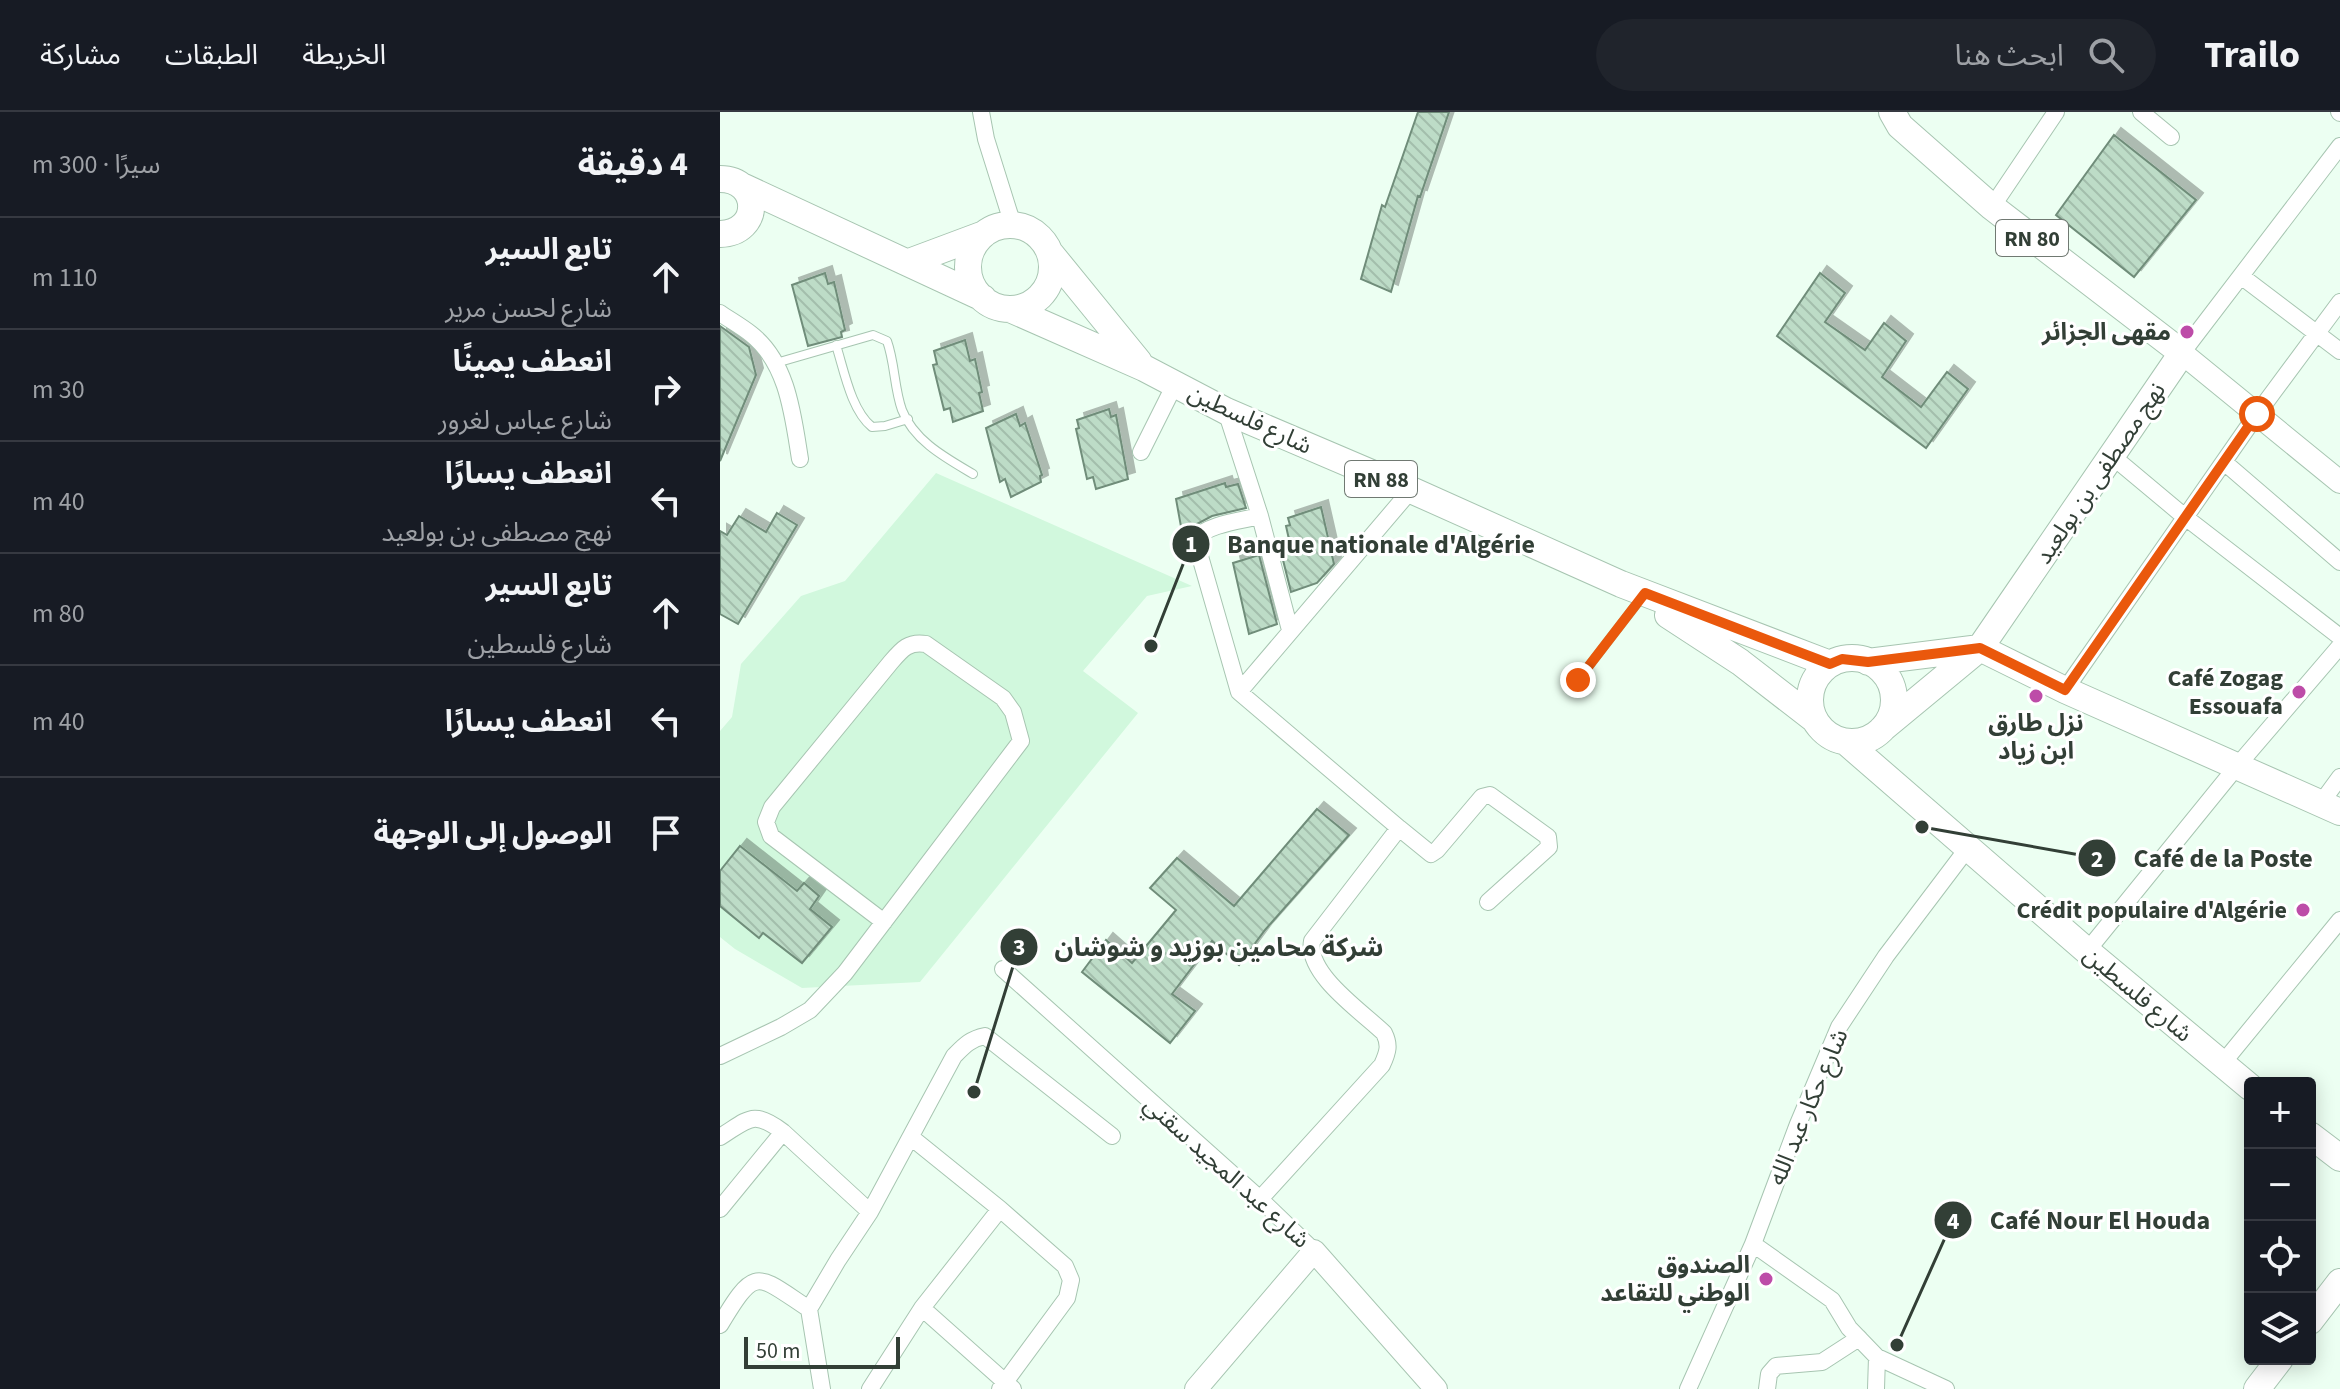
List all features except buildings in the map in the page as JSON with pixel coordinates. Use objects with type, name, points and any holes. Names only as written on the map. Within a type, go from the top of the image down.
[{"type":"main road","name":"RN 80","points":[[1892,112],[1900,126],[1992,207],[2182,353]]},
{"type":"main road","points":[[722,237],[741,228],[750,214],[749,195],[732,183]]},
{"type":"main road","points":[[732,183],[909,262],[1000,308],[1023,307],[1044,292],[1050,280],[1051,254],[1037,234],[1013,225],[1003,225],[909,262]]},
{"type":"main road","points":[[750,214],[824,225]]},
{"type":"main road","points":[[983,298],[975,289],[968,266],[970,254],[984,234]]},
{"type":"main road","name":"RN 88","points":[[1051,254],[1144,368]]},
{"type":"main road","name":"RN 88","points":[[1010,309],[1144,368]]},
{"type":"main road","points":[[2182,353],[2340,482]]},
{"type":"main road","name":"نهج مصطفى بن بولعيد","points":[[1882,729],[1980,648],[2182,353]]},
{"type":"main road","name":"شارع فلسطين","points":[[1144,368],[1226,411],[1411,490],[1636,592],[1830,664]]},
{"type":"main road","name":"شارع فلسطين","points":[[1636,592],[1740,662],[1815,720]]},
{"type":"main road","points":[[1868,662],[1888,679],[1893,692],[1890,718],[1872,737],[1846,742],[1834,738],[1823,731],[1815,720],[1810,696],[1820,672],[1830,664],[1842,659],[1868,662],[1980,648],[2065,690],[2330,808]]},
{"type":"main road","name":"شارع فلسطين","points":[[1846,742],[1967,849],[2244,1082]]},
{"type":"main road","points":[[2316,1140],[2340,1158]]},
{"type":"main road","points":[[1196,1389],[1314,1251]]},
{"type":"main road","name":"شارع عبد المجيد سقني","points":[[1314,1251],[1436,1389]]},
{"type":"main road","points":[[2316,1313],[2340,1282]]},
{"type":"main road","points":[[2257,1389],[2275,1365]]},
{"type":"street","points":[[1992,207],[2056,112]]},
{"type":"street","points":[[2141,112],[2171,137]]},
{"type":"street","points":[[980,116],[1013,225]]},
{"type":"street","name":"نهج مصطفى بن بولعيد","points":[[2182,353],[2340,146]]},
{"type":"street","points":[[2241,276],[2340,351]]},
{"type":"street","points":[[2065,690],[2257,414],[2340,302]]},
{"type":"street","points":[[720,313],[754,335],[776,363],[785,385],[800,459]]},
{"type":"street","points":[[1141,452],[1175,384]]},
{"type":"street","points":[[1226,411],[1260,516],[1290,630]]},
{"type":"street","points":[[2112,456],[2340,637]]},
{"type":"street","points":[[2224,462],[2340,562]]},
{"type":"street","points":[[1239,692],[1411,490]]},
{"type":"street","points":[[1260,516],[1221,526],[1195,539],[1239,692],[1431,854],[1482,797],[1490,795],[1548,837],[1549,847],[1488,902]]},
{"type":"street","points":[[720,1056],[810,1010],[845,973],[884,922],[1021,741],[1013,712],[1003,698],[926,644],[913,642],[891,662],[772,807],[766,822],[771,836],[884,922]]},
{"type":"street","points":[[2087,951],[2238,765],[2340,646]]},
{"type":"street","points":[[2330,808],[2340,777]]},
{"type":"street","points":[[1260,1199],[1382,1065],[1386,1056],[1388,1042],[1384,1033],[1320,973],[1310,950],[1312,941],[1345,895],[1399,828]]},
{"type":"street","name":"شارع حكار عبد الله","points":[[1688,1389],[1753,1244],[1839,1027],[1886,956],[1967,849]]},
{"type":"street","points":[[2222,1064],[2340,920]]},
{"type":"street","name":"شارع عبد المجيد سقني","points":[[1003,969],[1314,1251]]},
{"type":"street","points":[[822,1389],[809,1309],[870,1212],[954,1056],[973,1038],[985,1036],[1112,1136]]},
{"type":"street","points":[[720,1137],[743,1122],[766,1118],[870,1212]]},
{"type":"street","points":[[720,1209],[783,1132]]},
{"type":"street","points":[[912,1138],[1065,1266],[1071,1280],[1067,1298],[1006,1386],[922,1308]]},
{"type":"street","points":[[870,1389],[922,1308],[1000,1209]]},
{"type":"street","points":[[1753,1244],[1832,1300],[1849,1328],[1877,1357],[1946,1389]]},
{"type":"street","points":[[720,1325],[736,1299],[757,1280],[766,1281],[809,1309]]},
{"type":"street","points":[[1767,1389],[1769,1374],[1776,1366],[1829,1359],[1859,1338]]},
{"type":"street","points":[[1876,1389],[1877,1357]]},
{"type":"lane","points":[[776,363],[873,335],[887,341],[902,410],[933,450],[973,474]]},
{"type":"lane","points":[[836,345],[855,402],[866,422],[872,427],[908,419]]},
{"type":"lane","points":[[1578,680],[1636,592]]},
{"type":"shaded area","points":[[936,473],[1192,586],[1147,596],[1083,671],[1138,713],[920,982],[802,988],[720,937],[720,731],[732,717],[741,664],[801,596],[845,581]]},
{"type":"place","name":"مقهى الجزائر","points":[[2187,332]]},
{"type":"place","name":"Banque nationale d'Algérie","points":[[1151,646]]},
{"type":"place","name":"Café Zogag Essouafa","points":[[2299,692]]},
{"type":"place","name":"نزل طارق ابن زياد","points":[[2036,696]]},
{"type":"place","name":"Café de la Poste","points":[[1922,827]]},
{"type":"place","name":"Crédit populaire d'Algérie","points":[[2303,910]]},
{"type":"place","name":"شركة محامين بوزيد و شوشان","points":[[974,1092]]},
{"type":"place","name":"الصندوق الوطني للتقاعد","points":[[1766,1279]]},
{"type":"place","name":"Café Nour El Houda","points":[[1897,1345]]},
{"type":"route","points":[[1578,680],[1645,593],[1830,664],[1842,659],[1868,662],[1980,648],[2065,690],[2257,414]]}]
